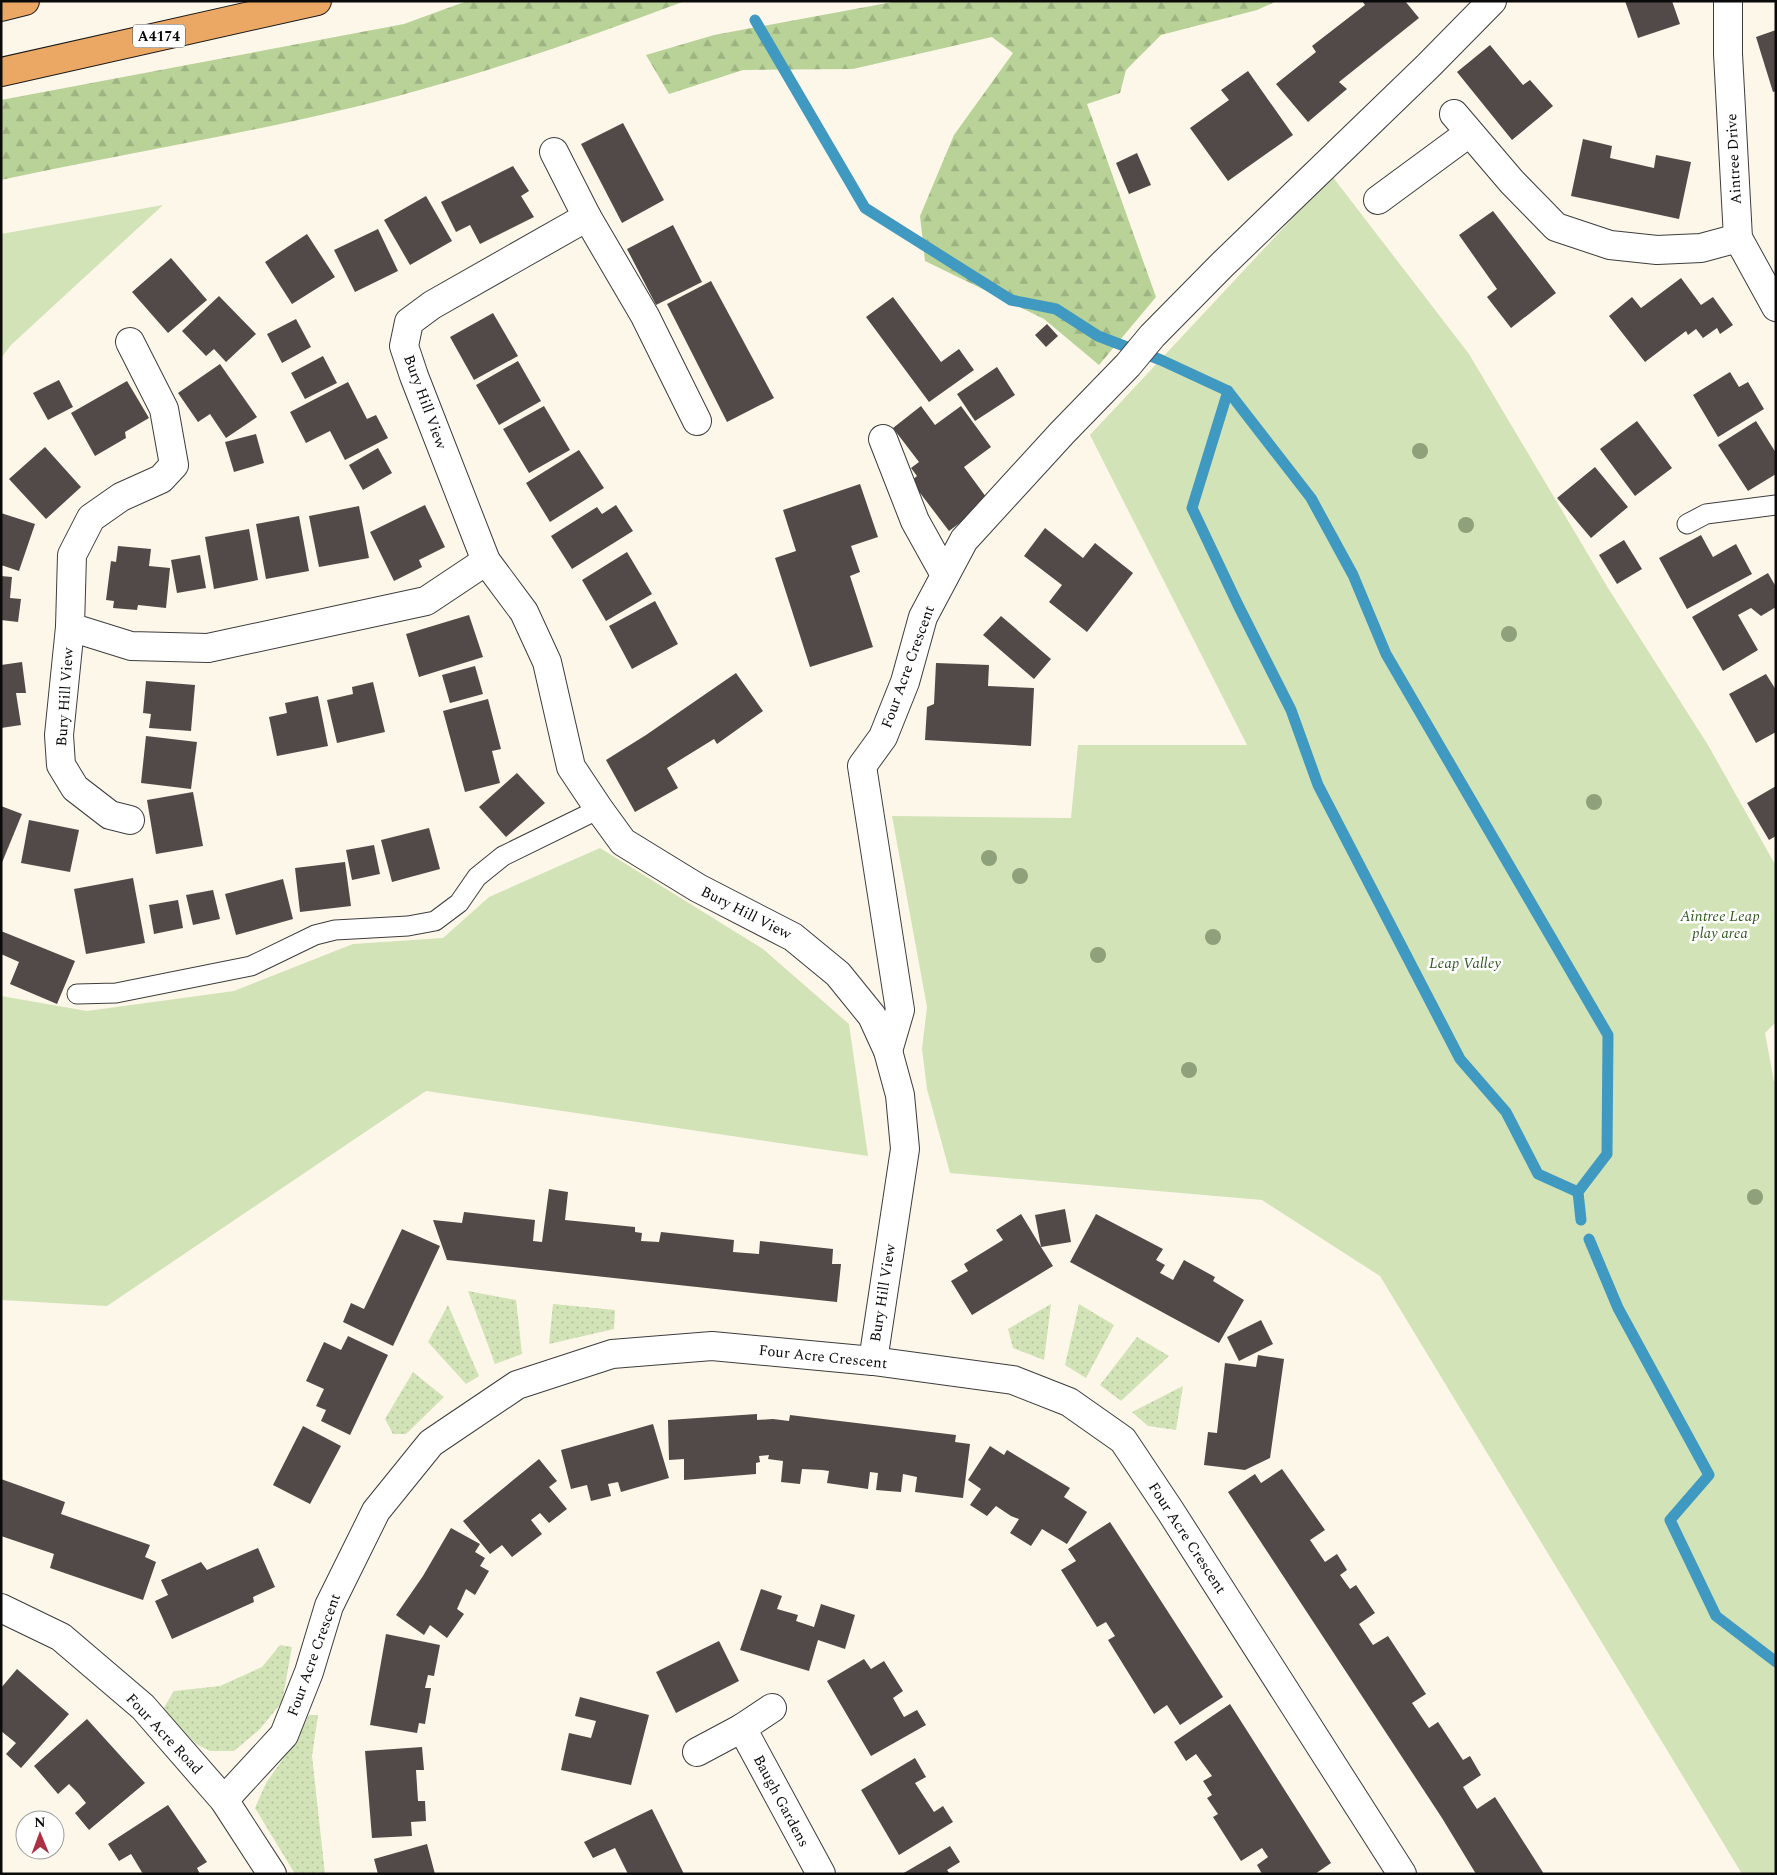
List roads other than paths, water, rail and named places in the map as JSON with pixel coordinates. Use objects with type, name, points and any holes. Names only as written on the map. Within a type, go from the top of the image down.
[{"type":"highway","points":[[1,7],[25,1]]},
{"type":"highway","name":"A4174","points":[[1,72],[316,1]]},
{"type":"street","name":"Four Acre Crescent","points":[[888,1051],[900,1010],[862,766],[883,737],[905,682],[923,617],[964,540],[1062,433],[1128,365],[1152,336],[1492,1]]},
{"type":"street","name":"Aintree Drive","points":[[1728,1],[1728,54],[1738,238],[1776,307]]},
{"type":"street","points":[[1378,200],[1462,124],[1512,182],[1556,227],[1610,245],[1657,250],[1701,248],[1738,238]]},
{"type":"street","points":[[554,152],[587,217],[645,316],[697,421]]},
{"type":"street","name":"Bury Hill View","points":[[587,217],[432,305],[409,322],[404,346],[486,561],[524,612],[547,662],[571,767],[599,809],[623,842],[698,888],[793,937],[838,974],[872,1016],[888,1051],[900,1095],[905,1149],[873,1362]]},
{"type":"street","name":"Bury Hill View","points":[[130,342],[164,409],[174,465],[162,479],[121,497],[91,518],[72,555],[70,627],[60,735],[62,766],[75,788],[110,815],[130,820]]},
{"type":"street","points":[[883,439],[915,521],[946,575]]},
{"type":"street","name":"Bury Hill View","points":[[70,627],[131,646],[208,648],[426,601],[486,561]]},
{"type":"street","name":"Four Acre Crescent","points":[[224,1800],[284,1735],[309,1672],[329,1606],[376,1511],[431,1443],[509,1390],[526,1382],[612,1354],[712,1346],[873,1362],[1013,1380],[1069,1402],[1123,1440],[1402,1874]]},
{"type":"street","name":"Four Acre Road","points":[[1,1608],[61,1637],[143,1707],[224,1800],[272,1874]]},
{"type":"street","points":[[697,1752],[742,1728],[772,1708]]},
{"type":"street","name":"Baugh Gardens","points":[[742,1728],[821,1874]]},
{"type":"lane","points":[[1687,524],[1706,514],[1776,505]]},
{"type":"lane","points":[[77,994],[116,993],[251,966],[315,935],[335,930],[408,926],[435,921],[459,903],[477,877],[503,856],[599,809]]},
{"type":"waterway","points":[[755,20],[865,208],[1011,300],[1056,309],[1098,336],[1161,360],[1228,391],[1311,498],[1353,575],[1386,654],[1608,1035],[1607,1154],[1578,1192],[1581,1220]]},
{"type":"waterway","points":[[1228,391],[1192,508],[1291,710],[1318,785],[1460,1059],[1506,1112],[1538,1174],[1578,1192]]},
{"type":"waterway","points":[[1589,1239],[1618,1308],[1709,1475],[1670,1520],[1716,1616],[1776,1662]]},
{"type":"park label","name":"Aintree Leap play area","points":[[1720,924]]},
{"type":"park label","name":"Leap Valley","points":[[1465,963]]}]
